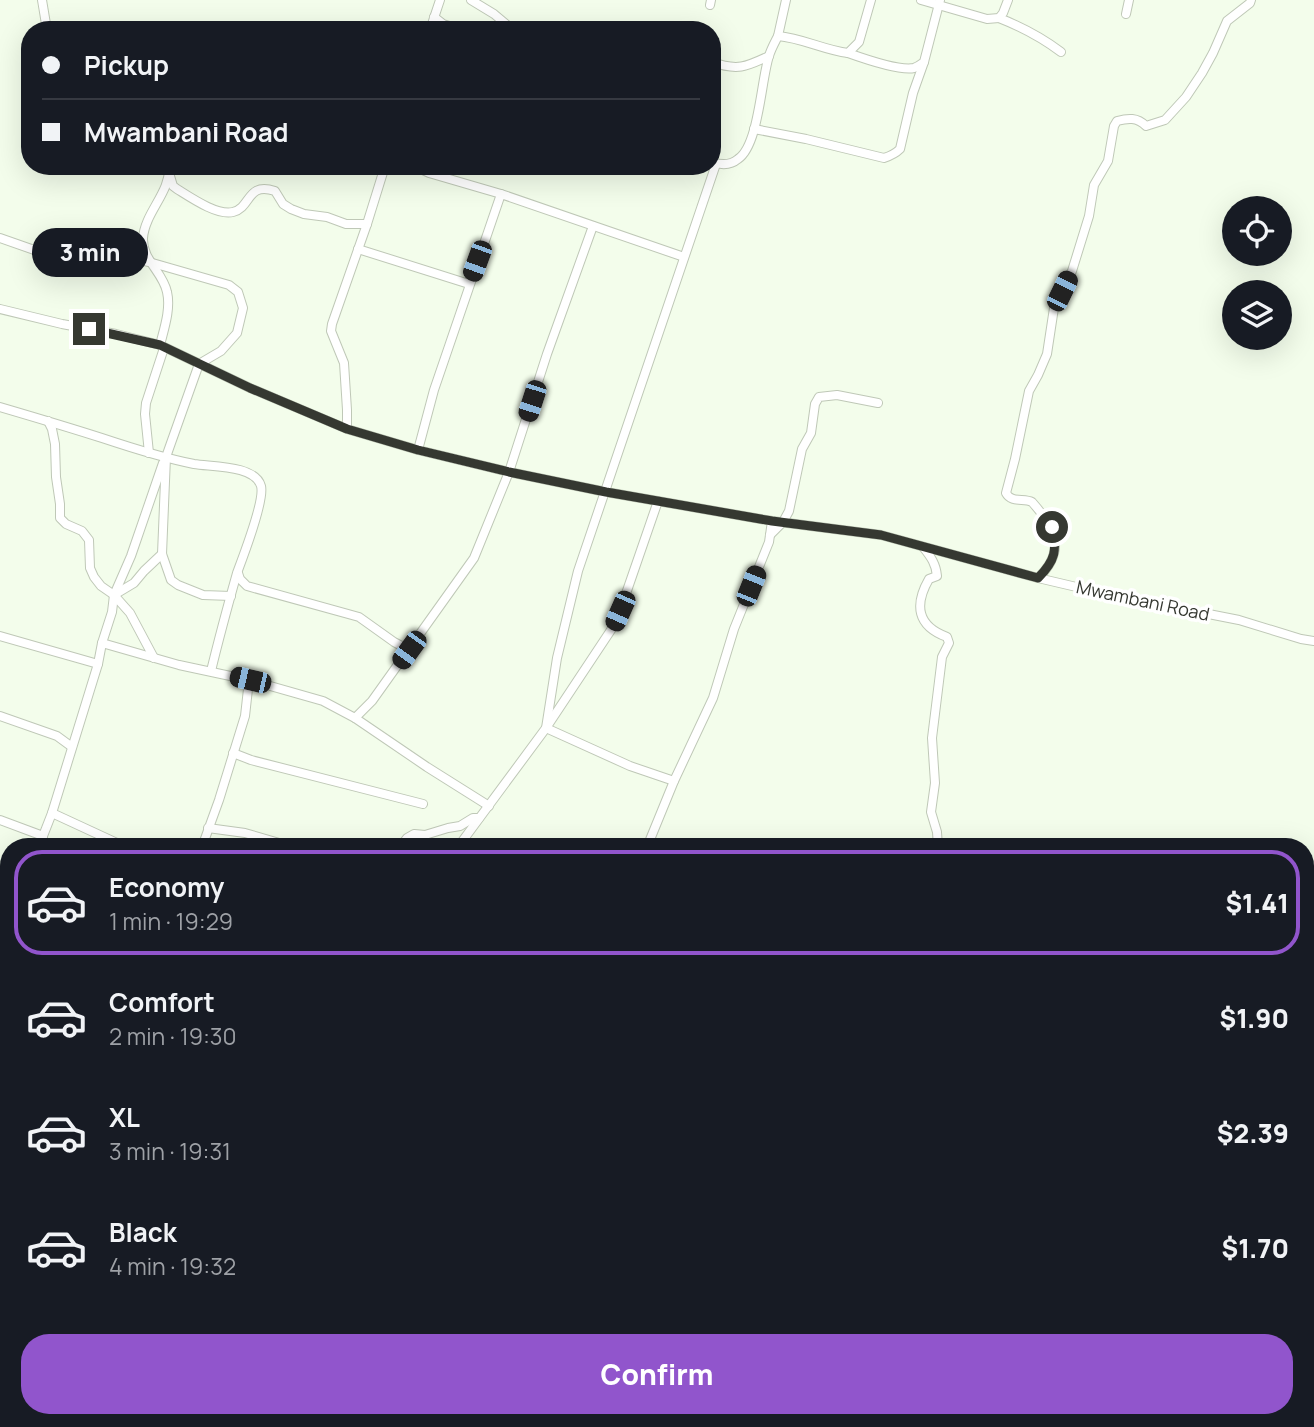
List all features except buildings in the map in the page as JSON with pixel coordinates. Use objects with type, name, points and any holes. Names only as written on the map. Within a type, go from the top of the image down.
[{"type":"street","points":[[42,0],[46,21]]},
{"type":"street","points":[[432,21],[440,0]]},
{"type":"street","points":[[471,0],[502,21]]},
{"type":"street","points":[[721,163],[731,163],[741,158],[754,129],[769,56],[778,36],[786,0]]},
{"type":"street","points":[[848,53],[859,42],[871,0]]},
{"type":"street","points":[[921,0],[939,2],[987,19],[999,19],[1024,27],[1060,52]]},
{"type":"street","points":[[999,19],[1007,0]]},
{"type":"street","points":[[1126,14],[1129,0]]},
{"type":"street","points":[[1038,578],[1055,553],[1052,527],[1032,502],[1012,499],[1006,493],[1016,459],[1029,391],[1047,354],[1054,308],[1072,271],[1090,216],[1094,185],[1108,161],[1114,126],[1117,121],[1130,118],[1141,121],[1146,127],[1165,120],[1186,97],[1202,73],[1227,21],[1251,0]]},
{"type":"street","points":[[754,129],[884,158],[895,154],[900,149],[939,2]]},
{"type":"street","points":[[433,17],[439,21]]},
{"type":"street","points":[[778,36],[848,53],[872,62],[912,68],[924,62]]},
{"type":"street","points":[[721,65],[739,68],[769,56]]},
{"type":"street","points":[[149,453],[146,403],[162,346],[167,290],[149,262],[144,246],[144,233],[168,175]]},
{"type":"street","points":[[170,175],[173,186],[212,209],[233,212],[254,192],[267,188],[275,191],[283,204],[304,214],[346,224],[367,224]]},
{"type":"street","points":[[347,429],[344,363],[331,331],[382,175]]},
{"type":"street","points":[[436,175],[501,194],[684,257]]},
{"type":"street","points":[[546,728],[558,658],[578,571],[710,175]]},
{"type":"street","points":[[418,450],[434,390],[501,194]]},
{"type":"street","points":[[355,718],[372,701],[474,558],[509,472],[547,354],[593,226]]},
{"type":"street","points":[[0,238],[80,266]]},
{"type":"street","points":[[0,820],[43,836],[98,664],[114,595],[131,556],[199,364],[221,351],[237,333],[243,308],[238,292],[229,285],[149,262],[86,248]]},
{"type":"street","points":[[358,249],[469,284]]},
{"type":"street","name":"Mwambani Road","points":[[0,309],[162,346],[347,429],[418,450],[606,492],[772,521],[881,535],[1038,578],[1239,620],[1314,641]]},
{"type":"street","points":[[770,535],[783,522],[789,511],[802,449],[811,433],[815,404],[819,397],[837,395],[878,403]]},
{"type":"street","points":[[0,407],[149,453],[194,464],[241,471],[255,477],[261,484],[255,519],[211,671]]},
{"type":"street","points":[[48,421],[55,444],[60,517],[66,524],[82,531],[89,540],[93,577],[130,612],[154,658]]},
{"type":"street","points":[[166,457],[162,555],[172,580],[203,595],[231,596]]},
{"type":"street","points":[[465,838],[546,728],[611,630],[658,501]]},
{"type":"street","points":[[651,838],[713,698],[734,629],[769,542],[772,521]]},
{"type":"street","points":[[923,547],[932,558],[937,576],[929,579],[923,589],[922,620],[938,634],[947,637],[949,643],[942,657],[932,738],[935,783],[931,812],[937,838]]},
{"type":"street","points":[[114,595],[134,583],[162,555]]},
{"type":"street","points":[[238,573],[247,586],[359,617],[409,650]]},
{"type":"street","points":[[0,636],[98,664]]},
{"type":"street","points":[[102,643],[323,701],[355,718],[489,806]]},
{"type":"street","points":[[205,838],[245,716],[250,680]]},
{"type":"street","points":[[0,716],[58,736],[72,747]]},
{"type":"street","points":[[546,728],[630,766],[674,781]]},
{"type":"street","points":[[58,736],[76,733]]},
{"type":"street","points":[[233,753],[423,804]]},
{"type":"street","points":[[52,813],[108,838]]},
{"type":"street","points":[[408,838],[410,835],[425,835],[460,826],[473,818],[479,818]]},
{"type":"street","points":[[208,828],[262,838]]},
{"type":"route","points":[[89,329],[160,345],[250,388],[347,429],[418,450],[606,492],[772,521],[881,535],[1038,578],[1055,553],[1052,527]]}]
